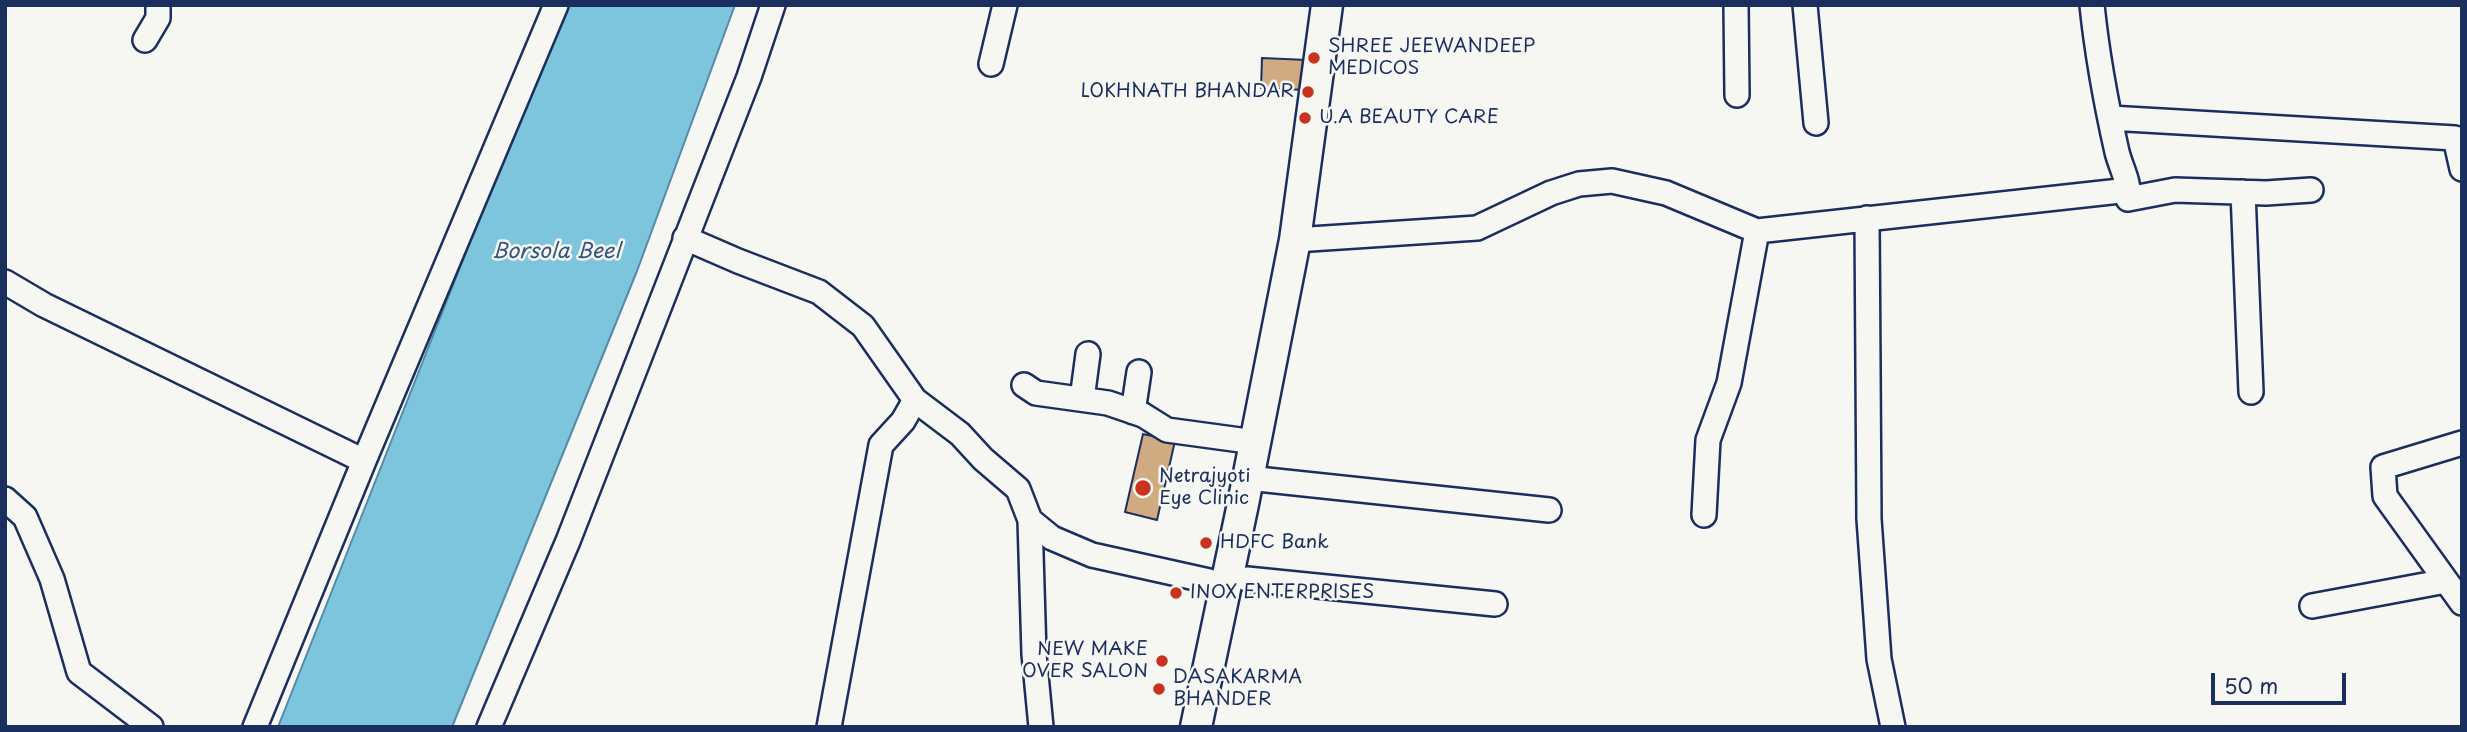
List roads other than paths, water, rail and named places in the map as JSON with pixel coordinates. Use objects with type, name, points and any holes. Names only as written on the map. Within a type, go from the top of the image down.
[{"type":"main road","points":[[1196,727],[1252,523],[1246,491],[1295,240],[1326,5]]},
{"type":"main road","points":[[1176,727],[1220,525],[1246,491]]},
{"type":"main road","points":[[1216,727],[1240,567]]},
{"type":"street","points":[[145,40],[158,18],[158,5]]},
{"type":"street","points":[[255,727],[556,5]]},
{"type":"street","points":[[489,727],[568,541],[749,77],[774,5]]},
{"type":"street","points":[[991,64],[1005,5]]},
{"type":"street","points":[[1736,5],[1737,95]]},
{"type":"street","points":[[1805,5],[1816,123]]},
{"type":"street","points":[[2092,5],[2096,46],[2118,155],[2129,190],[2128,199],[2175,190],[2311,190]]},
{"type":"street","points":[[2110,118],[2455,138],[2462,169]]},
{"type":"street","points":[[1295,240],[1477,228],[1552,193],[1579,184],[1612,181],[1666,193],[1757,230],[2129,190]]},
{"type":"street","points":[[2243,192],[2251,392]]},
{"type":"street","points":[[1867,218],[1869,519],[1879,659],[1893,727]]},
{"type":"street","points":[[1704,515],[1708,440],[1732,369],[1757,230]]},
{"type":"street","points":[[685,238],[818,292],[863,326],[915,400],[960,434],[983,459],[1018,489],[1030,520],[1034,654],[1041,727]]},
{"type":"street","points":[[5,282],[44,305],[364,461]]},
{"type":"street","points":[[1082,399],[1088,354]]},
{"type":"street","points":[[1133,412],[1139,372]]},
{"type":"street","points":[[1024,385],[1036,393],[1108,403],[1133,412],[1167,430],[1255,442]]},
{"type":"street","points":[[829,727],[881,445],[903,421],[915,400]]},
{"type":"street","points":[[2462,443],[2383,467],[2385,496],[2462,603]]},
{"type":"street","points":[[1246,491],[1549,510]]},
{"type":"street","points":[[5,499],[25,517],[52,579],[79,672],[151,727]]},
{"type":"street","points":[[1030,520],[1052,538],[1092,555],[1209,581]]},
{"type":"street","points":[[1240,567],[1495,604]]},
{"type":"street","points":[[2312,606],[2446,581]]},
{"type":"water","name":"Borsola Beel","points":[[564,5],[735,5],[637,271],[452,727],[278,727]]},
{"type":"place","name":"SHREE JEEWANDEEP MEDICOS","points":[[1314,58]]},
{"type":"place","name":"LOKHNATH BHANDAR","points":[[1308,92]]},
{"type":"place","name":"U.A BEAUTY CARE","points":[[1305,118]]},
{"type":"place","name":"Netrajyoti Eye Clinic","points":[[1143,488]]},
{"type":"place","name":"HDFC Bank","points":[[1206,543]]},
{"type":"place","name":"INOX ENTERPRISES","points":[[1176,593]]},
{"type":"place","name":"NEW MAKE OVER SALON","points":[[1162,661]]},
{"type":"place","name":"DASAKARMA BHANDER","points":[[1159,689]]}]
